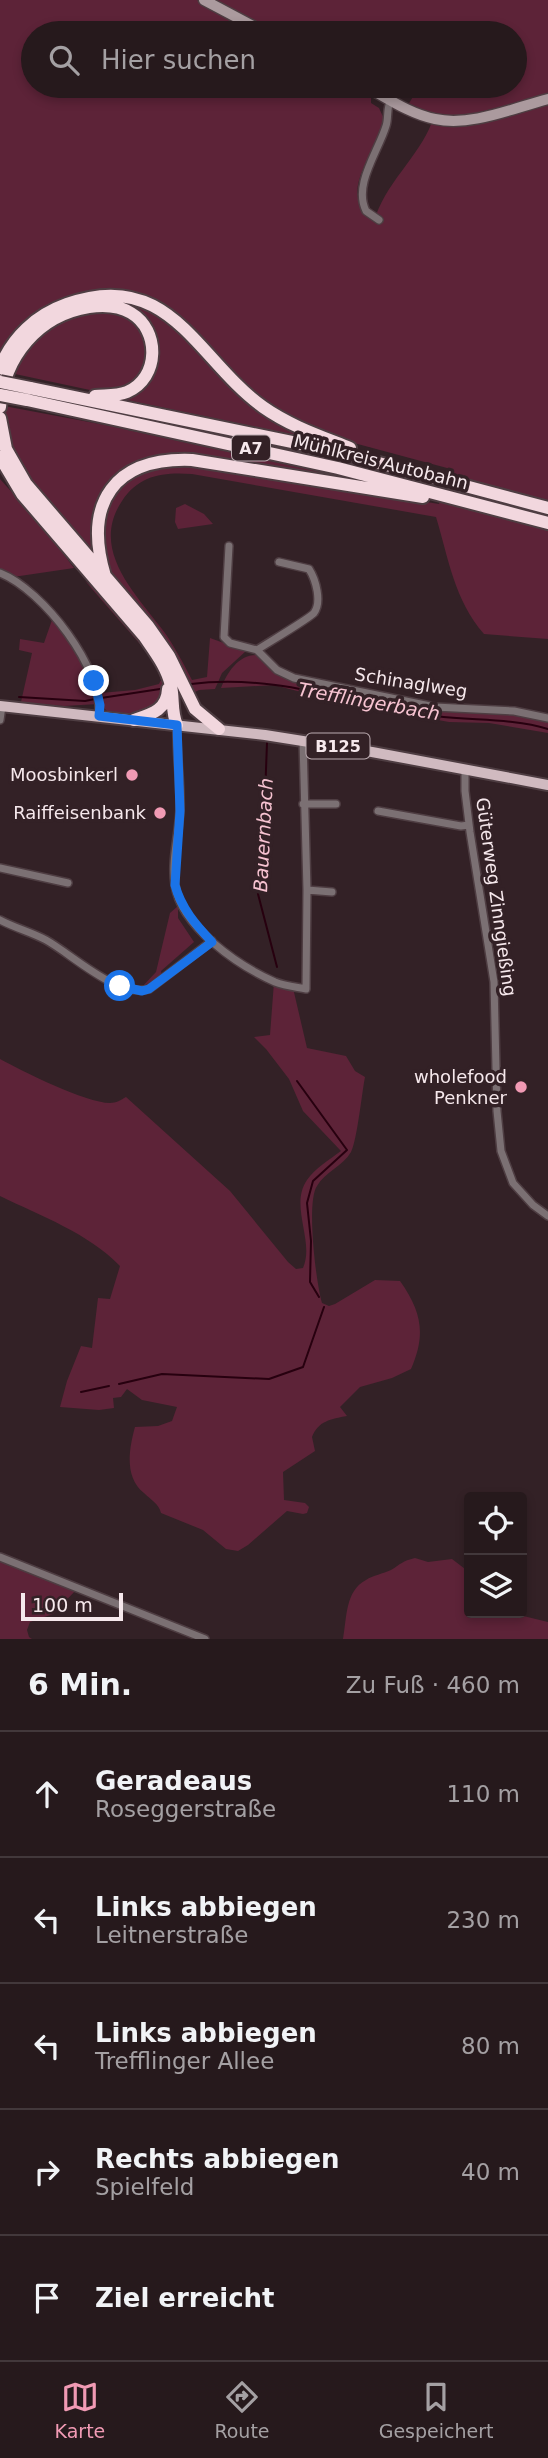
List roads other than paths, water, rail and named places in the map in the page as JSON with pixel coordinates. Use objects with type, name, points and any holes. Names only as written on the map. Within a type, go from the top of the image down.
[{"type":"highway","points":[[0,368],[16,339],[45,314],[84,299],[112,296],[127,298],[155,307],[181,324],[237,385],[265,408],[291,424],[382,463]]},
{"type":"highway","points":[[0,407],[1,392],[10,366],[24,343],[44,325],[71,312],[92,307],[111,306],[132,313],[146,327],[152,344],[152,360],[145,376],[134,388],[119,394],[75,397]]},
{"type":"highway","name":"Mühlkreis Autobahn","points":[[0,382],[29,394],[338,468],[548,523]]},
{"type":"highway","name":"Mühlkreis Autobahn","points":[[0,395],[75,397],[280,439],[382,463],[548,508]]},
{"type":"highway","points":[[0,418],[6,449],[16,470],[159,640],[195,709],[219,729]]},
{"type":"highway","points":[[0,457],[22,494]]},
{"type":"highway","points":[[105,576],[96,530],[101,507],[122,478],[133,470],[159,460],[192,460],[431,498],[472,502]]},
{"type":"highway","points":[[0,474],[22,494],[144,636],[165,671],[172,690],[173,717],[177,725]]},
{"type":"highway","points":[[134,720],[152,715],[163,706],[167,697],[165,671]]},
{"type":"highway","points":[[177,725],[183,714],[184,690]]},
{"type":"main road","name":"B125","points":[[1,706],[100,710],[134,720],[303,741],[548,785]]},
{"type":"street","points":[[204,0],[244,21]]},
{"type":"street","points":[[387,98],[423,116],[446,121],[480,117],[548,99]]},
{"type":"street","points":[[379,220],[366,211],[362,192],[387,124],[387,107],[391,100]]},
{"type":"street","points":[[229,546],[224,637],[230,643],[257,650],[307,618],[316,609],[316,582],[309,569],[279,562]]},
{"type":"street","points":[[0,573],[20,583],[66,631],[94,681],[100,710]]},
{"type":"street","name":"Schinaglweg","points":[[257,650],[277,670],[294,678],[435,707],[513,711],[548,718]]},
{"type":"street","points":[[0,720],[1,706]]},
{"type":"street","points":[[177,725],[180,811],[175,885],[178,897],[188,914],[212,942],[238,961],[277,983],[306,989],[307,890],[303,741]]},
{"type":"street","name":"Güterweg Zinngießing","points":[[465,772],[464,791],[494,982],[497,1111],[501,1151],[513,1183],[533,1205],[548,1216]]},
{"type":"street","points":[[303,804],[336,804]]},
{"type":"street","points":[[378,811],[461,826],[469,825]]},
{"type":"street","points":[[0,869],[68,883]]},
{"type":"street","points":[[307,890],[332,892]]},
{"type":"street","points":[[0,920],[43,939],[120,986],[132,990],[145,990],[212,942]]},
{"type":"street","points":[[0,1557],[205,1639]]},
{"type":"waterway","name":"Trefflingerbach","points":[[191,684],[222,682],[284,686],[405,711],[506,721],[548,729]]},
{"type":"waterway","name":"Trefflingerbach","points":[[101,698],[160,689]]},
{"type":"waterway","name":"Trefflingerbach","points":[[19,697],[85,701],[95,699]]},
{"type":"waterway","name":"Bauernbach","points":[[267,743],[258,894],[277,967]]},
{"type":"waterway","points":[[297,1081],[347,1150],[313,1181],[307,1203],[311,1241],[310,1282],[319,1297]]},
{"type":"waterway","points":[[119,1384],[162,1374],[269,1379],[303,1367],[324,1307]]},
{"type":"waterway","points":[[81,1392],[109,1386]]},
{"type":"place","name":"Moosbinkerl","points":[[132,775]]},
{"type":"place","name":"Raiffeisenbank","points":[[160,813]]},
{"type":"place","name":"wholefood Penkner","points":[[521,1087]]}]
